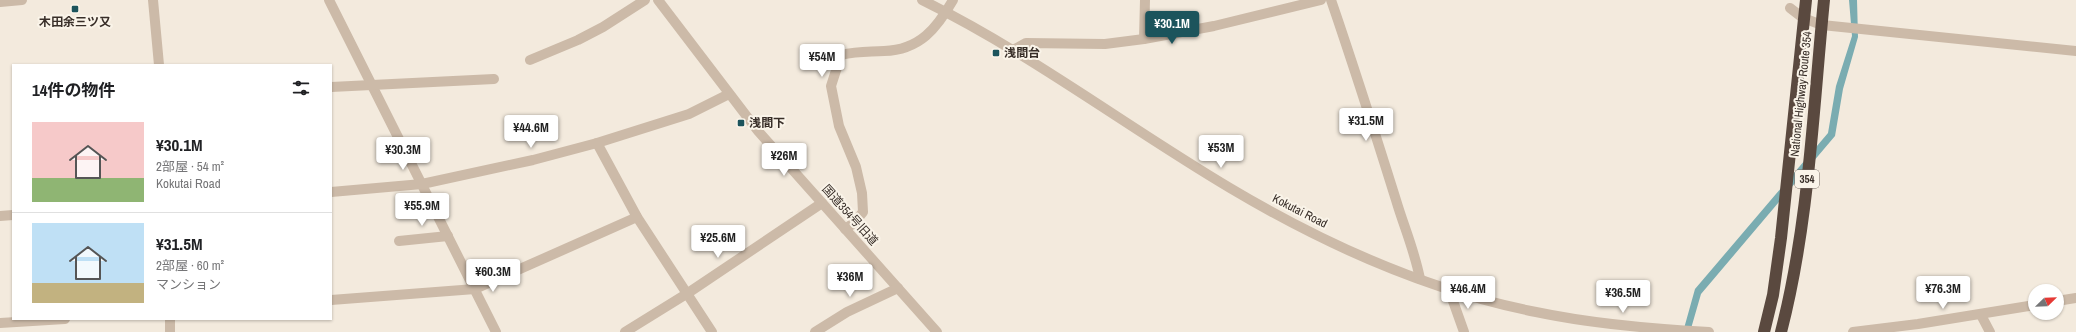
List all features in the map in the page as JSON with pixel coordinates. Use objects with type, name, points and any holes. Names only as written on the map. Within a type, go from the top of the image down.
[{"type":"highway","name":"National Highway Route 354","points":[[1764,332],[1773,295],[1781,238],[1806,0]]},
{"type":"highway","name":"National Highway Route 354","points":[[1780,332],[1789,299],[1800,234],[1824,0]]},
{"type":"street","points":[[0,2],[22,0]]},
{"type":"street","points":[[153,0],[159,64]]},
{"type":"street","points":[[329,0],[496,332]]},
{"type":"street","points":[[530,60],[578,40],[603,27],[645,0]]},
{"type":"street","name":"国道354号旧道","points":[[658,0],[758,131],[937,332]]},
{"type":"street","name":"Kokutai Road","points":[[922,0],[1013,50],[1218,181],[1271,212],[1342,247],[1420,279],[1536,312],[1656,329],[1709,332]]},
{"type":"street","points":[[845,229],[854,223],[862,212],[862,199],[856,167],[839,126],[831,86],[841,55],[861,50],[886,51],[919,42],[933,31],[953,0]]},
{"type":"street","points":[[1144,39],[1145,0]]},
{"type":"street","points":[[1013,50],[1026,43],[1106,44],[1144,39],[1214,26],[1321,0]]},
{"type":"street","points":[[1331,0],[1367,106],[1404,226],[1417,260],[1420,279]]},
{"type":"street","points":[[1790,8],[1803,18],[1822,25],[2076,51]]},
{"type":"street","points":[[332,87],[494,79]]},
{"type":"street","points":[[332,192],[422,184],[533,160],[597,143],[689,114],[729,94]]},
{"type":"street","points":[[597,143],[637,217],[688,293],[712,332]]},
{"type":"street","points":[[625,332],[688,293],[822,203]]},
{"type":"street","points":[[0,216],[12,215]]},
{"type":"street","points":[[332,300],[475,289],[637,217]]},
{"type":"street","points":[[399,241],[448,236]]},
{"type":"street","points":[[815,332],[847,312],[898,288]]},
{"type":"street","points":[[1455,290],[1453,301],[1464,332]]},
{"type":"street","points":[[2064,300],[2076,298]]},
{"type":"street","points":[[1853,332],[1981,315],[2028,306]]},
{"type":"street","points":[[1981,315],[1990,332]]},
{"type":"street","points":[[0,323],[49,320]]},
{"type":"street","points":[[170,320],[170,332]]},
{"type":"water","points":[[1849,0],[1857,0],[1858,37],[1843,89],[1835,136],[1701,294],[1690,332],[1683,332],[1695,289],[1828,133],[1836,86],[1852,36]]},
{"type":"place","name":"木田余三ツ又","points":[[75,9]]},
{"type":"place","name":"浅間台","points":[[996,53]]},
{"type":"place","name":"浅間下","points":[[741,123]]}]
